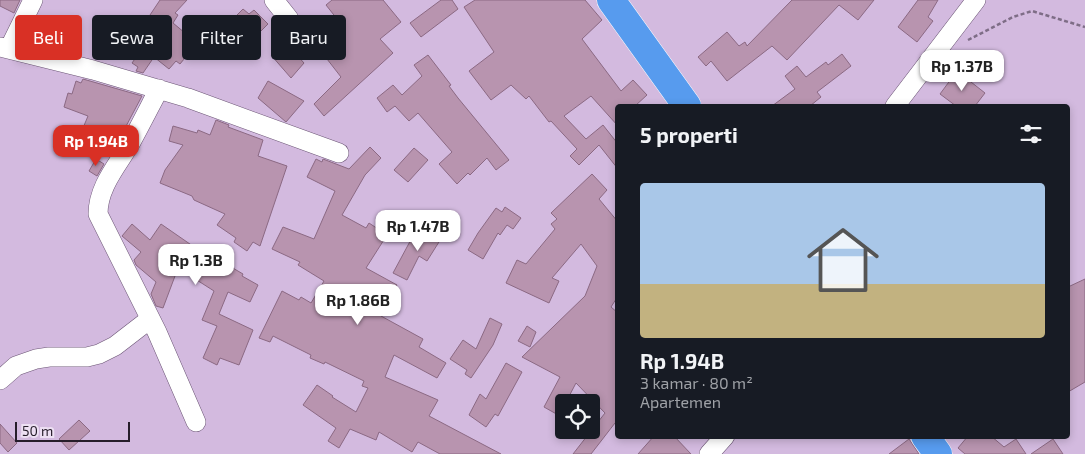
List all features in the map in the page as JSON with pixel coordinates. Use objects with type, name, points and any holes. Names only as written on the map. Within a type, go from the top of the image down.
[{"type":"highway","points":[[610,0],[686,104]]},
{"type":"highway","points":[[927,439],[938,454]]},
{"type":"street","points":[[33,0],[5,48],[159,89],[235,114],[339,153]]},
{"type":"street","points":[[274,0],[287,15]]},
{"type":"street","points":[[897,104],[976,0]]},
{"type":"street","points":[[159,89],[102,190],[98,204],[98,214],[150,319],[196,422]]},
{"type":"street","points":[[0,380],[16,366],[36,359],[87,357],[99,354],[115,346],[150,319]]},
{"type":"street","points":[[709,454],[722,439]]},
{"type":"path","points":[[947,40],[964,41],[1013,17],[1032,11],[1085,27]]},
{"type":"building","points":[[0,0],[20,0],[14,13],[0,6]]},
{"type":"building","points":[[160,0],[187,0],[175,13],[178,15],[173,23],[182,30],[183,60],[180,64],[176,61],[169,69],[158,60],[172,60],[172,15],[150,15]]},
{"type":"building","points":[[332,0],[383,0],[401,22],[380,39],[393,53],[324,116],[314,104],[341,77],[328,60],[346,60],[346,15],[334,15],[326,5]]},
{"type":"building","points":[[441,0],[452,0],[458,9],[421,37],[410,23]]},
{"type":"building","points":[[475,0],[585,0],[602,20],[582,39],[621,91],[633,80],[647,95],[637,104],[615,104],[615,123],[591,96],[564,116],[586,139],[603,125],[615,140],[615,165],[599,145],[579,165],[570,156],[577,149],[551,121],[549,122],[529,96],[526,99],[511,85],[491,100],[469,71],[494,52],[464,7]]},
{"type":"building","points":[[792,0],[874,0],[858,20],[839,5],[787,60],[772,46],[727,81],[711,61],[706,66],[698,57],[727,32],[739,46],[745,42],[747,46]]},
{"type":"building","points":[[918,0],[938,0],[928,17],[933,21],[917,42],[898,27]]},
{"type":"building","points":[[243,9],[249,14],[254,10],[259,15],[237,15]]},
{"type":"building","points":[[261,17],[268,24],[261,31]]},
{"type":"building","points":[[842,54],[851,66],[817,92],[821,97],[812,104],[775,104],[795,89],[785,76],[797,66],[806,77],[826,62],[828,65]]},
{"type":"building","points":[[428,55],[451,85],[449,86],[458,98],[509,160],[496,170],[487,158],[470,175],[468,173],[457,184],[439,164],[452,152],[418,113],[409,121],[395,106],[387,112],[377,98],[393,85],[402,95],[422,76],[414,65]]},
{"type":"building","points":[[134,60],[152,60],[143,73],[136,71],[138,67],[132,63]]},
{"type":"building","points":[[275,60],[301,60],[304,63],[291,78]]},
{"type":"building","points":[[957,71],[985,93],[977,104],[953,104],[940,94]]},
{"type":"building","points":[[83,79],[142,96],[115,147],[86,136],[88,130],[83,128],[88,116],[64,107],[68,93],[72,94],[76,81],[81,83]]},
{"type":"building","points":[[268,81],[304,101],[286,122],[258,98]]},
{"type":"building","points":[[216,120],[229,125],[228,127],[263,140],[258,156],[287,166],[260,246],[253,242],[247,251],[234,242],[236,238],[217,225],[225,214],[194,200],[192,196],[160,183],[165,170],[183,145],[169,141],[173,126],[197,133],[198,130],[210,135]]},
{"type":"building","points":[[370,147],[381,158],[365,175],[342,215],[366,228],[369,223],[387,235],[366,268],[397,285],[381,316],[423,339],[419,347],[446,363],[437,378],[394,355],[385,377],[438,400],[429,416],[501,454],[440,454],[418,442],[412,452],[379,432],[376,440],[350,429],[339,448],[328,441],[336,428],[303,405],[317,385],[356,412],[368,388],[362,386],[364,381],[325,362],[324,364],[310,358],[311,355],[273,336],[270,342],[259,338],[282,291],[299,300],[301,297],[311,303],[324,281],[298,265],[300,262],[272,249],[283,227],[314,239],[335,191],[307,177],[316,159],[322,162],[323,159],[349,169]]},
{"type":"building","points":[[414,148],[428,160],[408,182],[394,170]]},
{"type":"building","points":[[96,159],[104,164],[97,176],[89,171]]},
{"type":"building","points":[[592,174],[607,190],[599,199],[615,218],[615,301],[611,307],[615,310],[615,423],[591,454],[573,454],[585,439],[600,439],[600,419],[605,413],[600,408],[600,394],[587,394],[576,383],[570,394],[555,394],[555,413],[544,407],[560,377],[522,357],[585,296],[597,266],[581,244],[552,278],[559,281],[549,303],[506,283],[517,260],[526,264],[555,229],[551,224],[557,219],[551,213]]},
{"type":"building","points":[[505,207],[521,218],[513,229],[507,225],[500,235],[498,233],[483,259],[468,250],[496,208],[502,212]]},
{"type":"building","points":[[132,224],[150,240],[161,224],[200,251],[201,249],[258,285],[250,302],[228,292],[219,314],[253,330],[239,365],[220,358],[217,365],[203,358],[217,326],[202,320],[214,291],[178,268],[163,308],[156,306],[151,294],[156,282],[136,265],[134,260],[141,252],[122,236]]},
{"type":"building","points":[[433,227],[444,234],[427,261],[419,256],[407,280],[393,273],[414,234],[424,240]]},
{"type":"building","points":[[1085,279],[1085,382],[1070,391],[1070,286]]},
{"type":"building","points":[[490,318],[502,324],[493,345],[471,378],[465,374],[467,370],[450,359],[463,340],[476,349]]},
{"type":"building","points":[[527,326],[536,332],[530,347],[518,341]]},
{"type":"building","points":[[506,363],[522,372],[498,416],[495,414],[486,427],[469,415],[480,394],[486,399]]},
{"type":"building","points":[[79,420],[90,431],[69,450],[59,439]]},
{"type":"building","points":[[0,424],[17,443],[8,452],[0,443]]},
{"type":"building","points":[[651,439],[677,439],[691,454],[638,454]]},
{"type":"building","points":[[909,439],[919,454],[889,454]]},
{"type":"building","points":[[966,439],[995,439],[1004,447],[1016,439],[1026,454],[965,454],[958,448]]},
{"type":"building","points":[[1053,439],[1063,454],[1031,454]]}]
